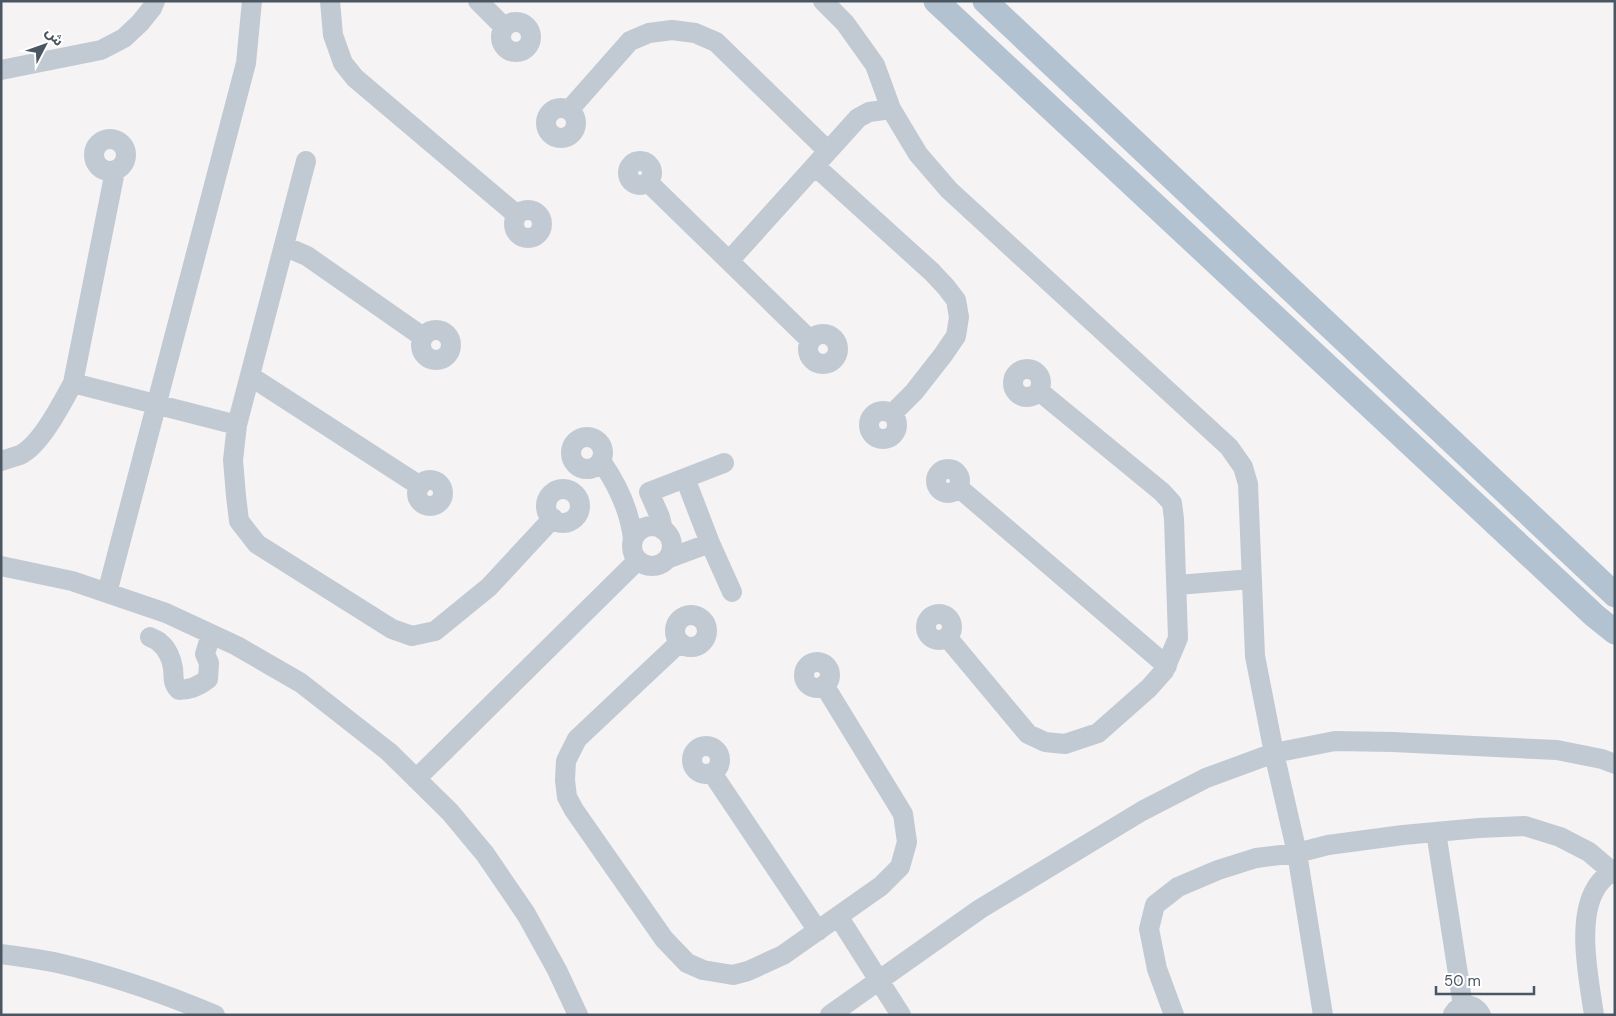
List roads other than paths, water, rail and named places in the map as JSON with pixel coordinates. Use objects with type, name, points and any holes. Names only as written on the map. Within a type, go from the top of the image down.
[{"type":"main road","points":[[936,1],[1595,616],[1615,632]]},
{"type":"main road","points":[[985,1],[1615,595]]},
{"type":"main road","points":[[1182,230],[1203,207]]},
{"type":"street","points":[[1,70],[101,50],[124,38],[146,16],[155,1]]},
{"type":"street","points":[[107,593],[246,63],[252,1]]},
{"type":"street","points":[[330,1],[333,35],[343,63],[355,78],[516,215]]},
{"type":"street","points":[[478,1],[504,28]]},
{"type":"street","points":[[823,1],[845,23],[875,65],[891,109],[918,154],[949,190],[1228,447],[1243,467],[1248,484],[1255,656],[1274,753],[1297,853],[1323,1015]]},
{"type":"street","points":[[569,110],[630,41],[649,33],[672,30],[696,33],[716,42],[822,159],[932,272],[956,300],[959,318],[956,336],[944,356],[914,392],[892,414]]},
{"type":"street","points":[[729,261],[858,118],[869,112],[891,109]]},
{"type":"street","points":[[306,161],[237,426],[233,460],[239,521],[257,544],[392,629],[412,636],[435,631],[450,620],[489,587],[553,518]]},
{"type":"street","points":[[1,461],[21,454],[35,443],[57,412],[73,383],[115,170]]},
{"type":"street","points":[[648,182],[810,340]]},
{"type":"street","points":[[284,246],[307,256],[422,337]]},
{"type":"street","points":[[250,376],[420,486]]},
{"type":"street","points":[[73,383],[237,426]]},
{"type":"street","points":[[947,637],[1028,734],[1045,742],[1065,744],[1098,733],[1149,688],[1167,666],[1178,638],[1172,503],[1162,492],[1039,391]]},
{"type":"street","points":[[601,461],[655,536]]},
{"type":"street","points":[[710,543],[655,536],[632,549],[638,560],[649,566],[662,563],[655,536],[649,492],[724,462]]},
{"type":"street","points":[[685,478],[710,543],[732,592]]},
{"type":"street","points":[[958,487],[1167,666]]},
{"type":"street","points":[[416,779],[638,560]]},
{"type":"street","points":[[1,566],[72,581],[166,613],[237,646],[301,683],[389,752],[450,812],[485,854],[521,906],[578,1015]]},
{"type":"street","points":[[1177,584],[1252,578]]},
{"type":"street","points":[[150,637],[160,642],[168,653],[173,667],[173,680],[176,687],[179,690],[188,690],[208,679],[209,663],[206,654],[211,634]]},
{"type":"street","points":[[680,642],[577,739],[566,761],[565,780],[567,798],[574,810],[664,939],[687,963],[703,970],[733,975],[748,971],[783,955],[881,886],[900,867],[906,842],[903,814],[824,685]]},
{"type":"street","points":[[830,1015],[980,909],[1142,812],[1206,778],[1274,753],[1335,742],[1393,742],[1557,750],[1602,759],[1615,764]]},
{"type":"street","points":[[712,773],[818,931]]},
{"type":"street","points":[[1174,1015],[1156,969],[1149,929],[1155,905],[1178,887],[1218,870],[1256,858],[1297,853],[1328,845],[1403,835],[1525,826],[1560,837],[1589,852],[1613,872],[1596,888],[1588,908],[1585,950],[1594,1015]]},
{"type":"street","points":[[1436,832],[1458,1010],[1473,1007],[1478,1009],[1481,1015]]},
{"type":"street","points":[[838,916],[901,1015]]},
{"type":"street","points":[[1,954],[70,966],[145,987],[191,1010],[215,1015]]}]
